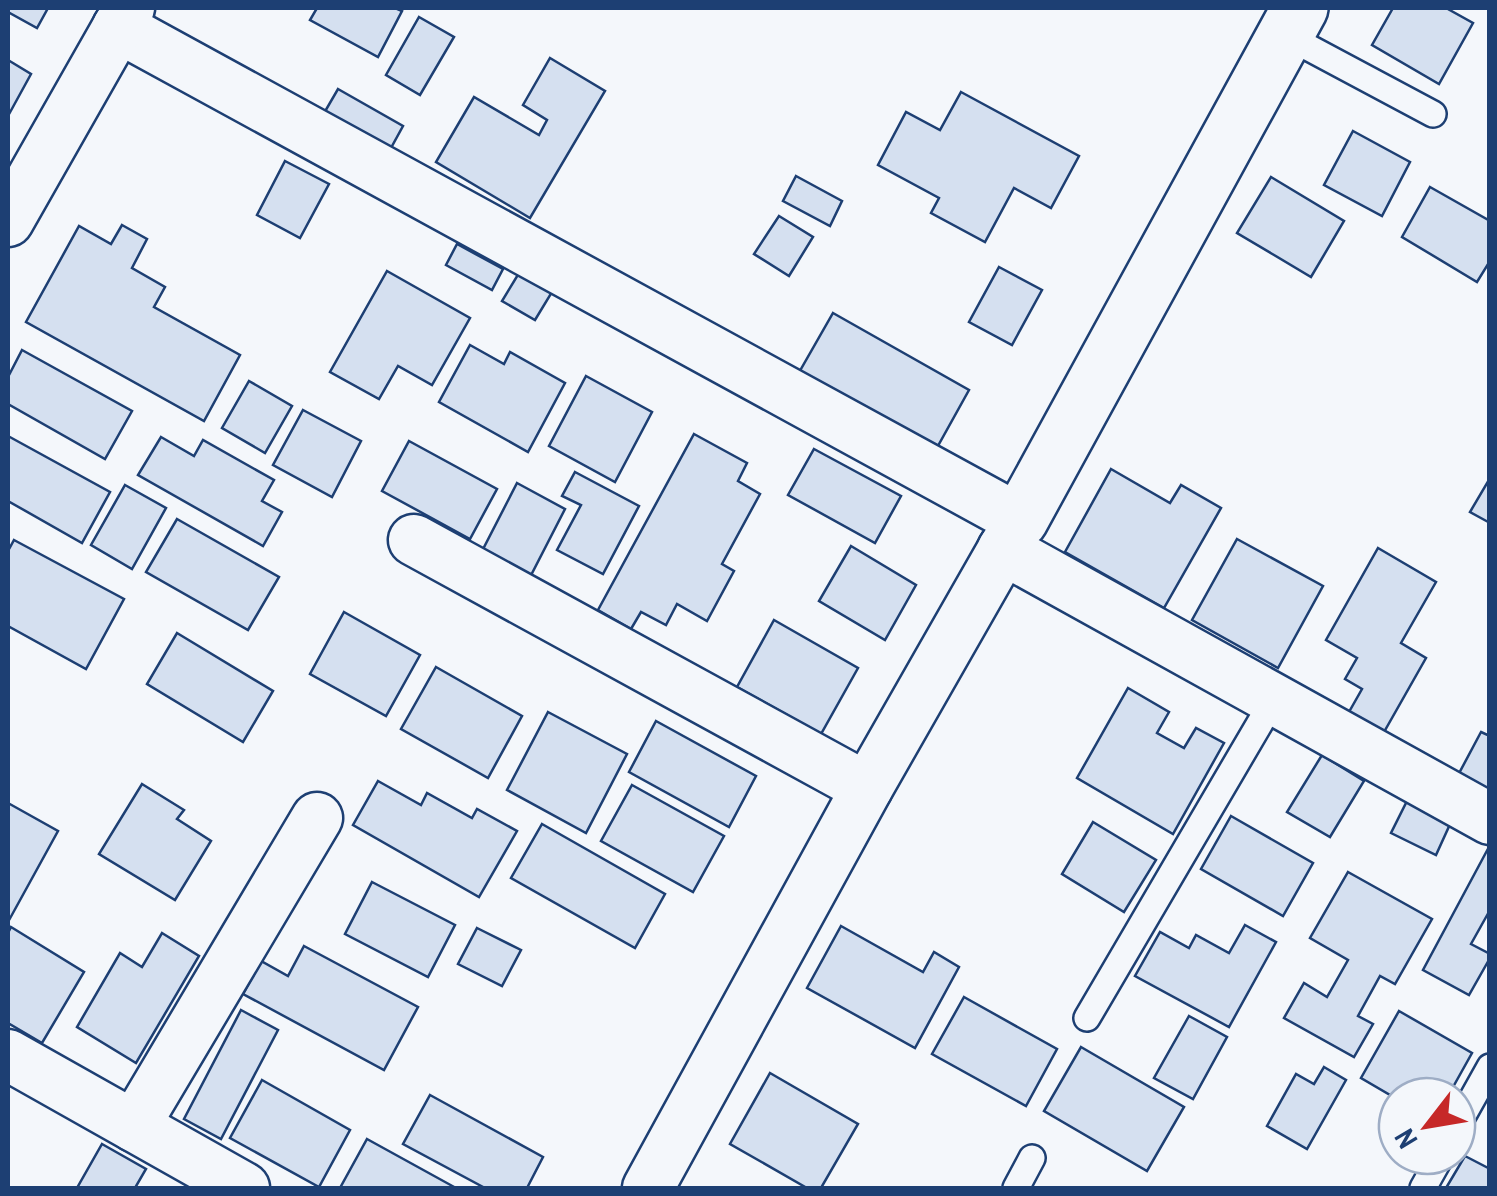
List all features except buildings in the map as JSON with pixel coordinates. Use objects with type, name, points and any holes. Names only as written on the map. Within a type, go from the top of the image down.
[{"type":"street","points":[[8,221],[123,17],[1012,535],[1274,699],[1490,819]]},
{"type":"street","points":[[648,1188],[867,788],[1012,535],[1292,21]]},
{"type":"street","points":[[414,540],[867,788]]},
{"type":"street","points":[[134,1126],[317,818]]},
{"type":"street","points":[[8,1055],[244,1188]]},
{"type":"lane","points":[[1292,21],[1433,114]]},
{"type":"lane","points":[[1087,1018],[1274,699]]},
{"type":"lane","points":[[1477,1090],[1490,1067]]},
{"type":"lane","points":[[1016,1188],[1032,1158]]}]
